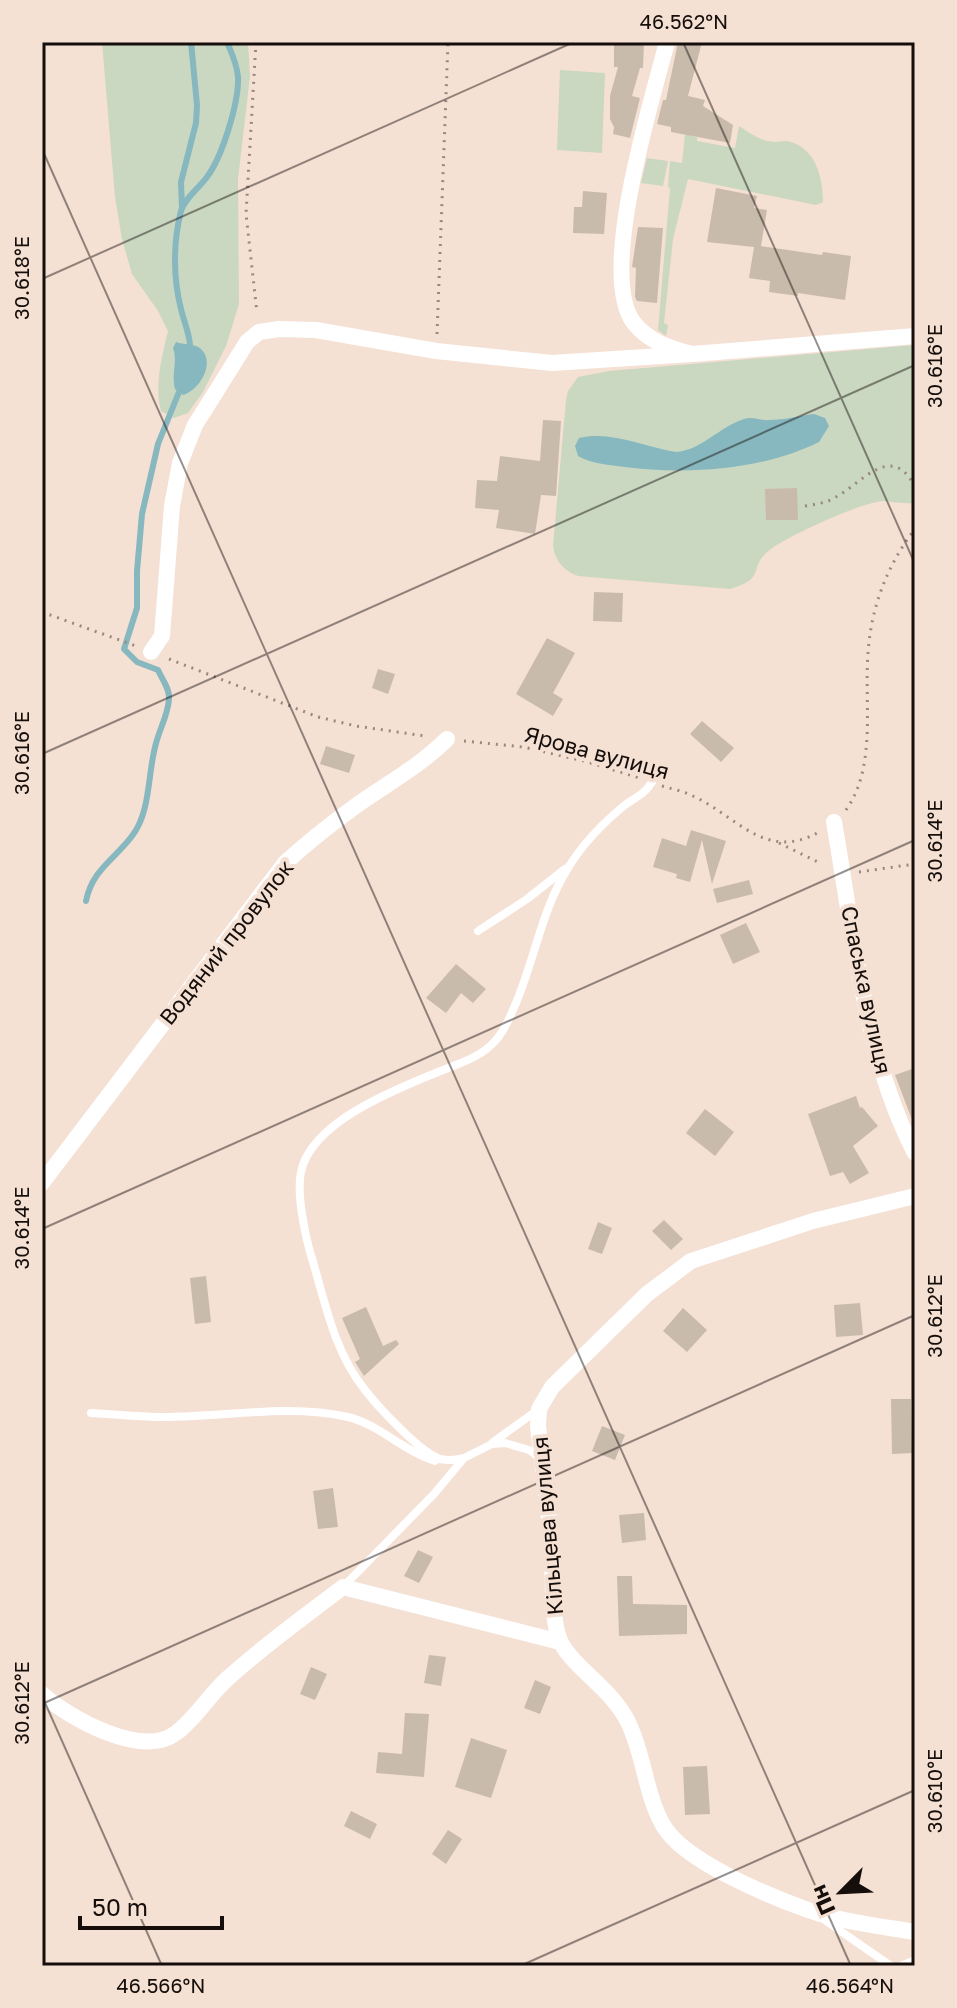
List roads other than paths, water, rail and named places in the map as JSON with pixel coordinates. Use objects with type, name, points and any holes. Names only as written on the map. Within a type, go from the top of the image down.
[{"type":"street","points":[[667,42],[634,171],[621,286],[624,305],[633,323],[663,346],[692,354]]},
{"type":"street","points":[[145,650],[162,636],[172,506],[180,463],[195,425],[207,405],[247,342],[259,332],[316,330],[436,351],[552,363],[915,336]]},
{"type":"street","name":"Водяний провулок","points":[[42,1183],[285,863],[319,832],[424,762],[447,739]]},
{"type":"street","name":"Спаська вулиця","points":[[834,822],[865,1000],[882,1067],[915,1153]]},
{"type":"street","name":"Кільцева вулиця","points":[[915,1196],[813,1221],[691,1261],[647,1294],[552,1387],[539,1409],[541,1458],[552,1542],[556,1626],[560,1642],[605,1688],[623,1712],[634,1735],[658,1815],[670,1837],[697,1858],[734,1878],[809,1910],[855,1922],[915,1932]]},
{"type":"street","points":[[42,1694],[72,1716],[105,1731],[138,1741],[166,1739],[182,1728],[226,1679],[343,1587],[560,1642]]},
{"type":"lane","points":[[478,931],[527,899],[569,866],[603,826],[646,792],[652,782]]},
{"type":"lane","points":[[451,1461],[429,1453],[399,1427],[347,1365],[310,1254],[300,1174],[310,1151],[319,1140],[356,1111],[469,1059],[494,1043],[504,1030],[522,989],[551,899],[569,866]]},
{"type":"lane","points":[[91,1413],[158,1417],[288,1412],[343,1416],[367,1422],[431,1460],[451,1461],[492,1444],[539,1409]]},
{"type":"lane","points":[[492,1444],[516,1446],[541,1458]]},
{"type":"lane","points":[[343,1587],[434,1494],[464,1458]]},
{"type":"lane","points":[[809,1910],[891,1966]]},
{"type":"lane","points":[[901,1966],[915,1960]]},
{"type":"water","points":[[176,342],[198,347],[207,362],[200,382],[183,395],[175,389],[174,383],[173,348]]},
{"type":"water","points":[[814,414],[825,418],[829,426],[819,442],[774,459],[724,468],[674,470],[607,465],[578,456],[575,446],[579,438],[603,436],[676,452],[694,447],[744,419],[775,420]]},
{"type":"waterway","points":[[182,208],[181,182],[196,123],[197,105],[191,42]]},
{"type":"waterway","points":[[190,345],[176,285],[176,235],[183,206],[213,168],[233,115],[238,77],[227,42]]},
{"type":"waterway","points":[[86,901],[93,881],[138,826],[146,802],[154,752],[166,715],[169,695],[158,670],[137,662],[124,649],[137,608],[142,514],[158,444],[179,392]]}]
